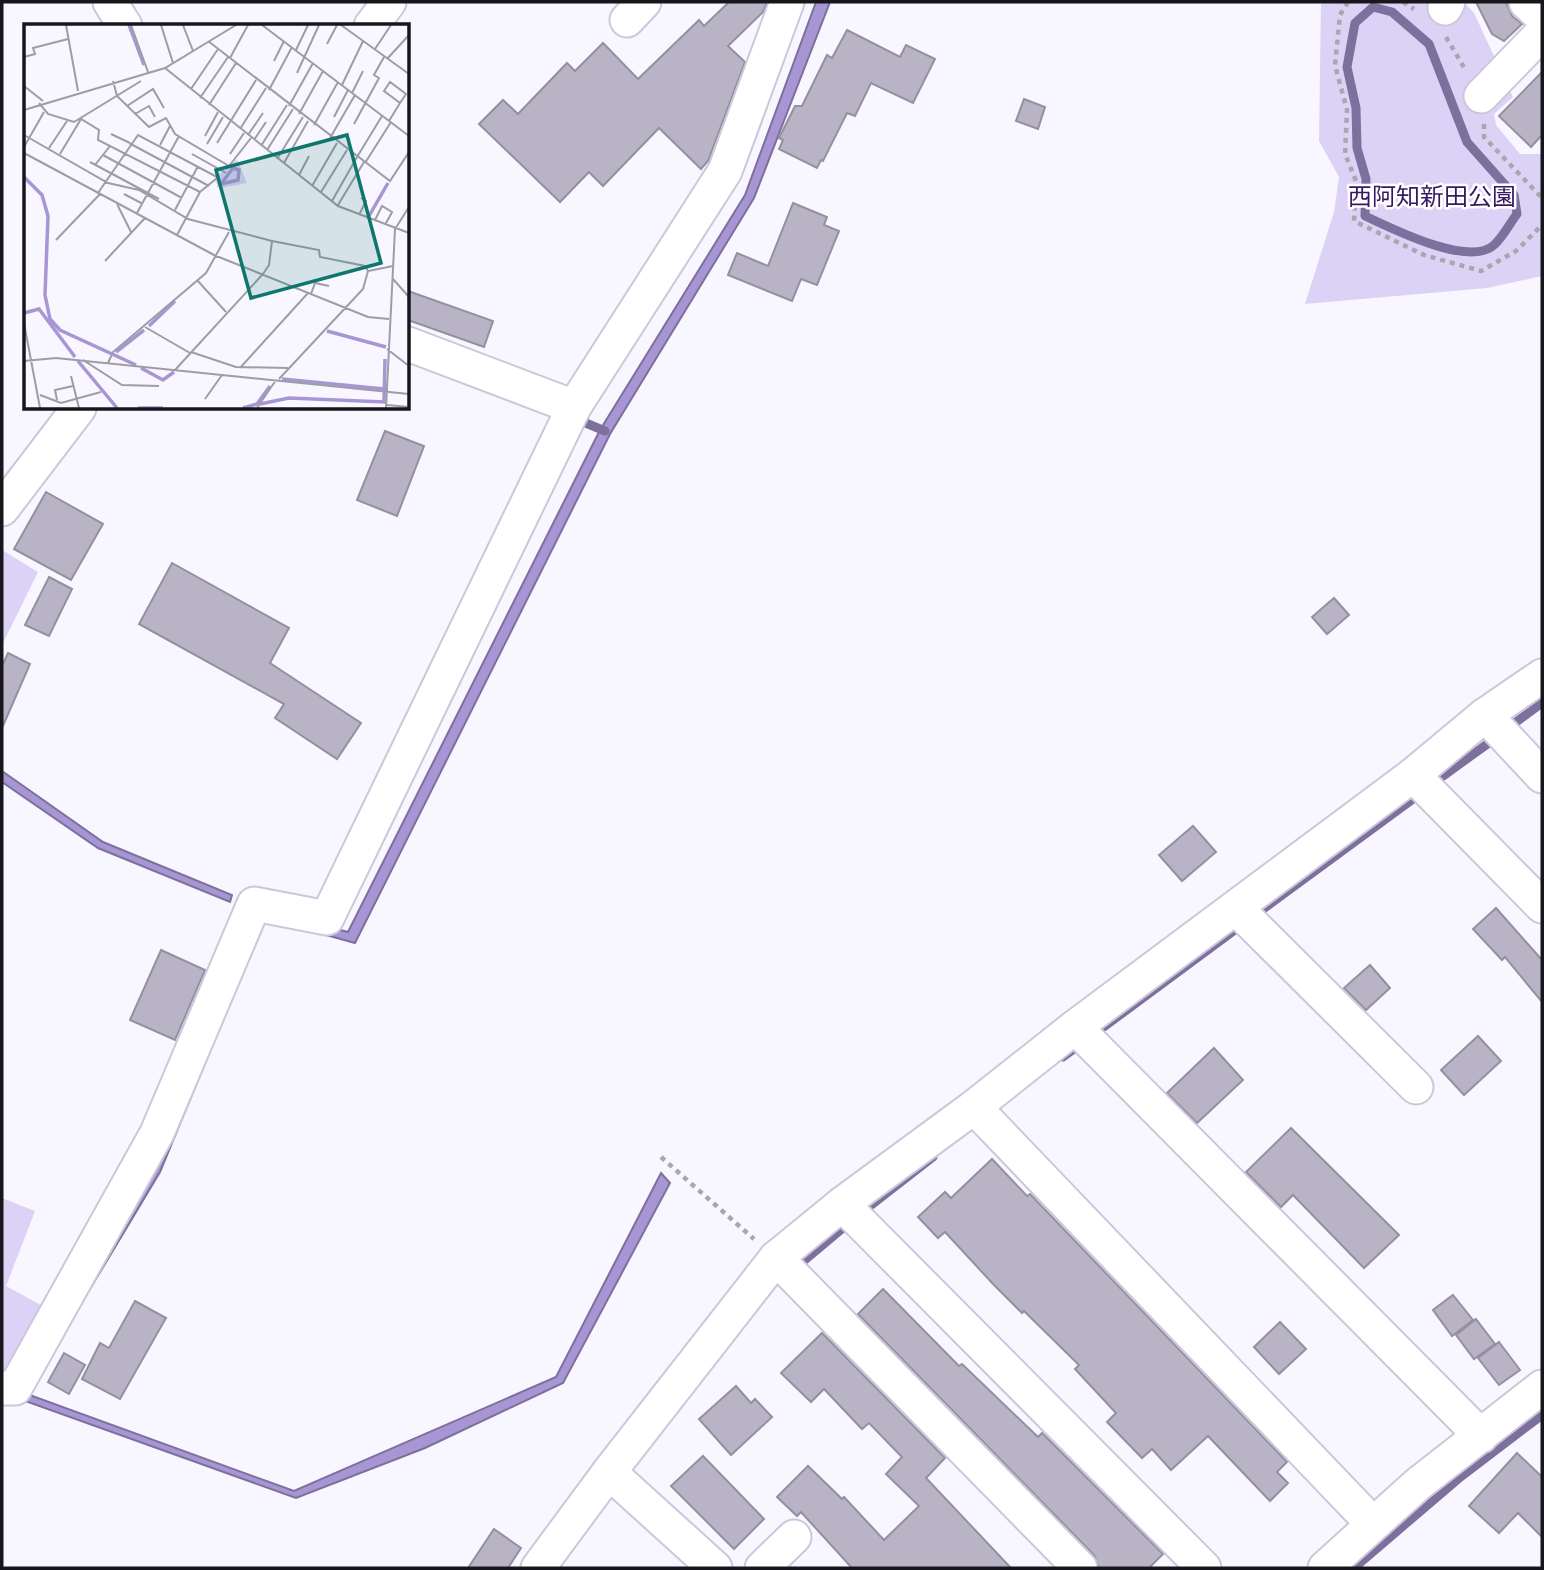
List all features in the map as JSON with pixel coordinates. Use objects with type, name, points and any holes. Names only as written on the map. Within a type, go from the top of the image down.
[{"type":"street","points":[[110,2],[124,24]]},
{"type":"street","points":[[372,24],[389,2]]},
{"type":"street","points":[[2,1388],[15,1388],[157,1133],[254,904],[327,918],[574,407],[725,172],[787,2]]},
{"type":"street","points":[[1526,2],[1542,17]]},
{"type":"street","points":[[1481,96],[1542,33]]},
{"type":"street","points":[[410,345],[574,407]]},
{"type":"street","points":[[2,509],[77,410]]},
{"type":"street","points":[[538,1568],[618,1479],[777,1259],[843,1205],[982,1116],[1076,1028],[1542,676]]},
{"type":"street","points":[[1486,716],[1542,776]]},
{"type":"street","points":[[1413,775],[1542,906]]},
{"type":"street","points":[[1237,909],[1416,1087]]},
{"type":"street","points":[[1076,1028],[1481,1436]]},
{"type":"street","points":[[982,1116],[1373,1524]]},
{"type":"street","points":[[843,1205],[1204,1568]]},
{"type":"street","points":[[777,1259],[1080,1568]]},
{"type":"street","points":[[1325,1568],[1418,1484],[1542,1387]]},
{"type":"street","points":[[618,1479],[715,1568]]},
{"type":"street","points":[[762,1568],[794,1537]]},
{"type":"path","points":[[1348,2],[1340,15],[1335,65],[1347,110],[1345,154],[1356,181],[1354,221],[1424,255],[1481,271],[1516,251],[1542,225]]},
{"type":"path","points":[[661,1157],[777,1259]]},
{"type":"green space","name":"西阿知新田公園","points":[[1321,2],[1464,2],[1474,13],[1513,97],[1494,114],[1496,125],[1520,154],[1542,154],[1542,276],[1487,288],[1305,304],[1334,212],[1339,177],[1319,141]]},
{"type":"green space","points":[[2,550],[38,572],[2,645]]},
{"type":"green space","points":[[2,1198],[35,1211],[6,1286],[48,1309],[2,1378]]},
{"type":"shaded area","points":[[816,2],[830,2],[754,198],[610,434],[355,943],[265,918],[160,1172],[30,1389],[24,1393],[294,1491],[556,1377],[661,1173],[670,1183],[563,1383],[425,1448],[296,1498],[14,1397],[260,909],[348,932],[600,430],[745,195]]},
{"type":"shaded area","points":[[2,771],[103,842],[232,895],[230,902],[98,848],[2,782]]},
{"type":"building","points":[[729,2],[767,2],[763,12],[728,46],[745,62],[708,161],[701,169],[659,128],[603,186],[589,172],[560,202],[479,124],[503,100],[518,114],[567,63],[575,71],[603,43],[638,79],[699,20],[704,26]]},
{"type":"building","points":[[1476,2],[1506,2],[1512,16],[1522,24],[1504,41],[1492,34]]},
{"type":"building","points":[[847,30],[900,57],[906,45],[935,59],[913,103],[871,83],[855,116],[847,113],[817,168],[779,149],[783,140],[779,138],[795,106],[802,106],[827,55],[832,58]]},
{"type":"building","points":[[1542,72],[1542,135],[1531,147],[1499,116]]},
{"type":"building","points":[[1024,99],[1045,107],[1038,129],[1016,121]]},
{"type":"building","points":[[793,203],[827,217],[824,225],[839,231],[817,285],[801,279],[792,301],[728,275],[737,253],[768,266]]},
{"type":"building","points":[[410,292],[493,321],[484,347],[410,321]]},
{"type":"building","points":[[385,431],[424,446],[397,516],[357,500]]},
{"type":"building","points":[[46,492],[103,524],[71,580],[14,549]]},
{"type":"building","points":[[172,563],[289,628],[270,663],[361,723],[337,759],[275,718],[284,704],[139,624]]},
{"type":"building","points":[[49,577],[72,589],[49,636],[25,625]]},
{"type":"building","points":[[1334,598],[1349,615],[1327,634],[1312,617]]},
{"type":"building","points":[[8,653],[30,664],[2,728],[2,666]]},
{"type":"building","points":[[1193,826],[1216,852],[1182,881],[1159,855]]},
{"type":"building","points":[[1496,908],[1542,960],[1542,1002],[1505,957],[1502,960],[1473,929]]},
{"type":"building","points":[[161,950],[205,970],[175,1040],[130,1020]]},
{"type":"building","points":[[1370,965],[1390,988],[1366,1010],[1344,988]]},
{"type":"building","points":[[1478,1036],[1501,1061],[1464,1095],[1441,1070]]},
{"type":"building","points":[[1214,1048],[1243,1080],[1197,1123],[1167,1093]]},
{"type":"building","points":[[1291,1128],[1399,1235],[1364,1268],[1293,1195],[1281,1207],[1246,1172]]},
{"type":"building","points":[[992,1159],[1027,1196],[1030,1194],[1287,1462],[1277,1472],[1288,1483],[1270,1501],[1208,1436],[1171,1470],[1152,1449],[1142,1458],[1107,1422],[1116,1413],[1075,1369],[1079,1365],[1024,1311],[1022,1313],[945,1232],[938,1238],[918,1217],[945,1192],[951,1198]]},
{"type":"building","points":[[883,1289],[959,1366],[962,1364],[1038,1437],[1042,1433],[1163,1554],[1149,1568],[1099,1568],[1094,1555],[858,1314]]},
{"type":"building","points":[[1453,1295],[1473,1320],[1452,1336],[1433,1310]]},
{"type":"building","points":[[135,1301],[166,1318],[120,1399],[82,1379],[100,1343],[109,1348]]},
{"type":"building","points":[[1476,1319],[1495,1344],[1474,1359],[1456,1335]]},
{"type":"building","points":[[1280,1322],[1306,1349],[1279,1374],[1254,1347]]},
{"type":"building","points":[[822,1333],[945,1458],[926,1478],[1011,1568],[852,1568],[801,1512],[797,1516],[777,1497],[808,1466],[842,1499],[844,1497],[884,1540],[919,1506],[886,1474],[902,1457],[869,1423],[862,1429],[824,1389],[811,1402],[781,1373]]},
{"type":"building","points":[[1499,1342],[1520,1370],[1499,1385],[1478,1358]]},
{"type":"building","points":[[64,1353],[85,1365],[69,1394],[48,1382]]},
{"type":"building","points":[[736,1386],[751,1403],[755,1399],[772,1417],[731,1455],[699,1419]]},
{"type":"building","points":[[1517,1453],[1542,1477],[1542,1537],[1518,1513],[1499,1533],[1469,1506]]},
{"type":"building","points":[[703,1456],[764,1519],[734,1549],[671,1486]]},
{"type":"building","points":[[494,1529],[521,1548],[508,1568],[468,1568]]},
{"type":"waterway","points":[[1373,7],[1392,12],[1429,44],[1467,142],[1514,195],[1517,214],[1497,242],[1482,251],[1467,252],[1430,244],[1365,216],[1366,179],[1357,148],[1356,108],[1347,67],[1355,23],[1373,7]]},
{"type":"waterway","points":[[576,419],[605,431]]},
{"type":"waterway","points":[[1508,728],[1542,703]]},
{"type":"waterway","points":[[1432,784],[1497,737]]},
{"type":"waterway","points":[[1255,915],[1421,793]]},
{"type":"waterway","points":[[1063,1057],[1243,924]]},
{"type":"waterway","points":[[861,1213],[933,1157]]},
{"type":"waterway","points":[[794,1269],[850,1222]]},
{"type":"waterway","points":[[1354,1568],[1458,1479],[1542,1415]]}]
